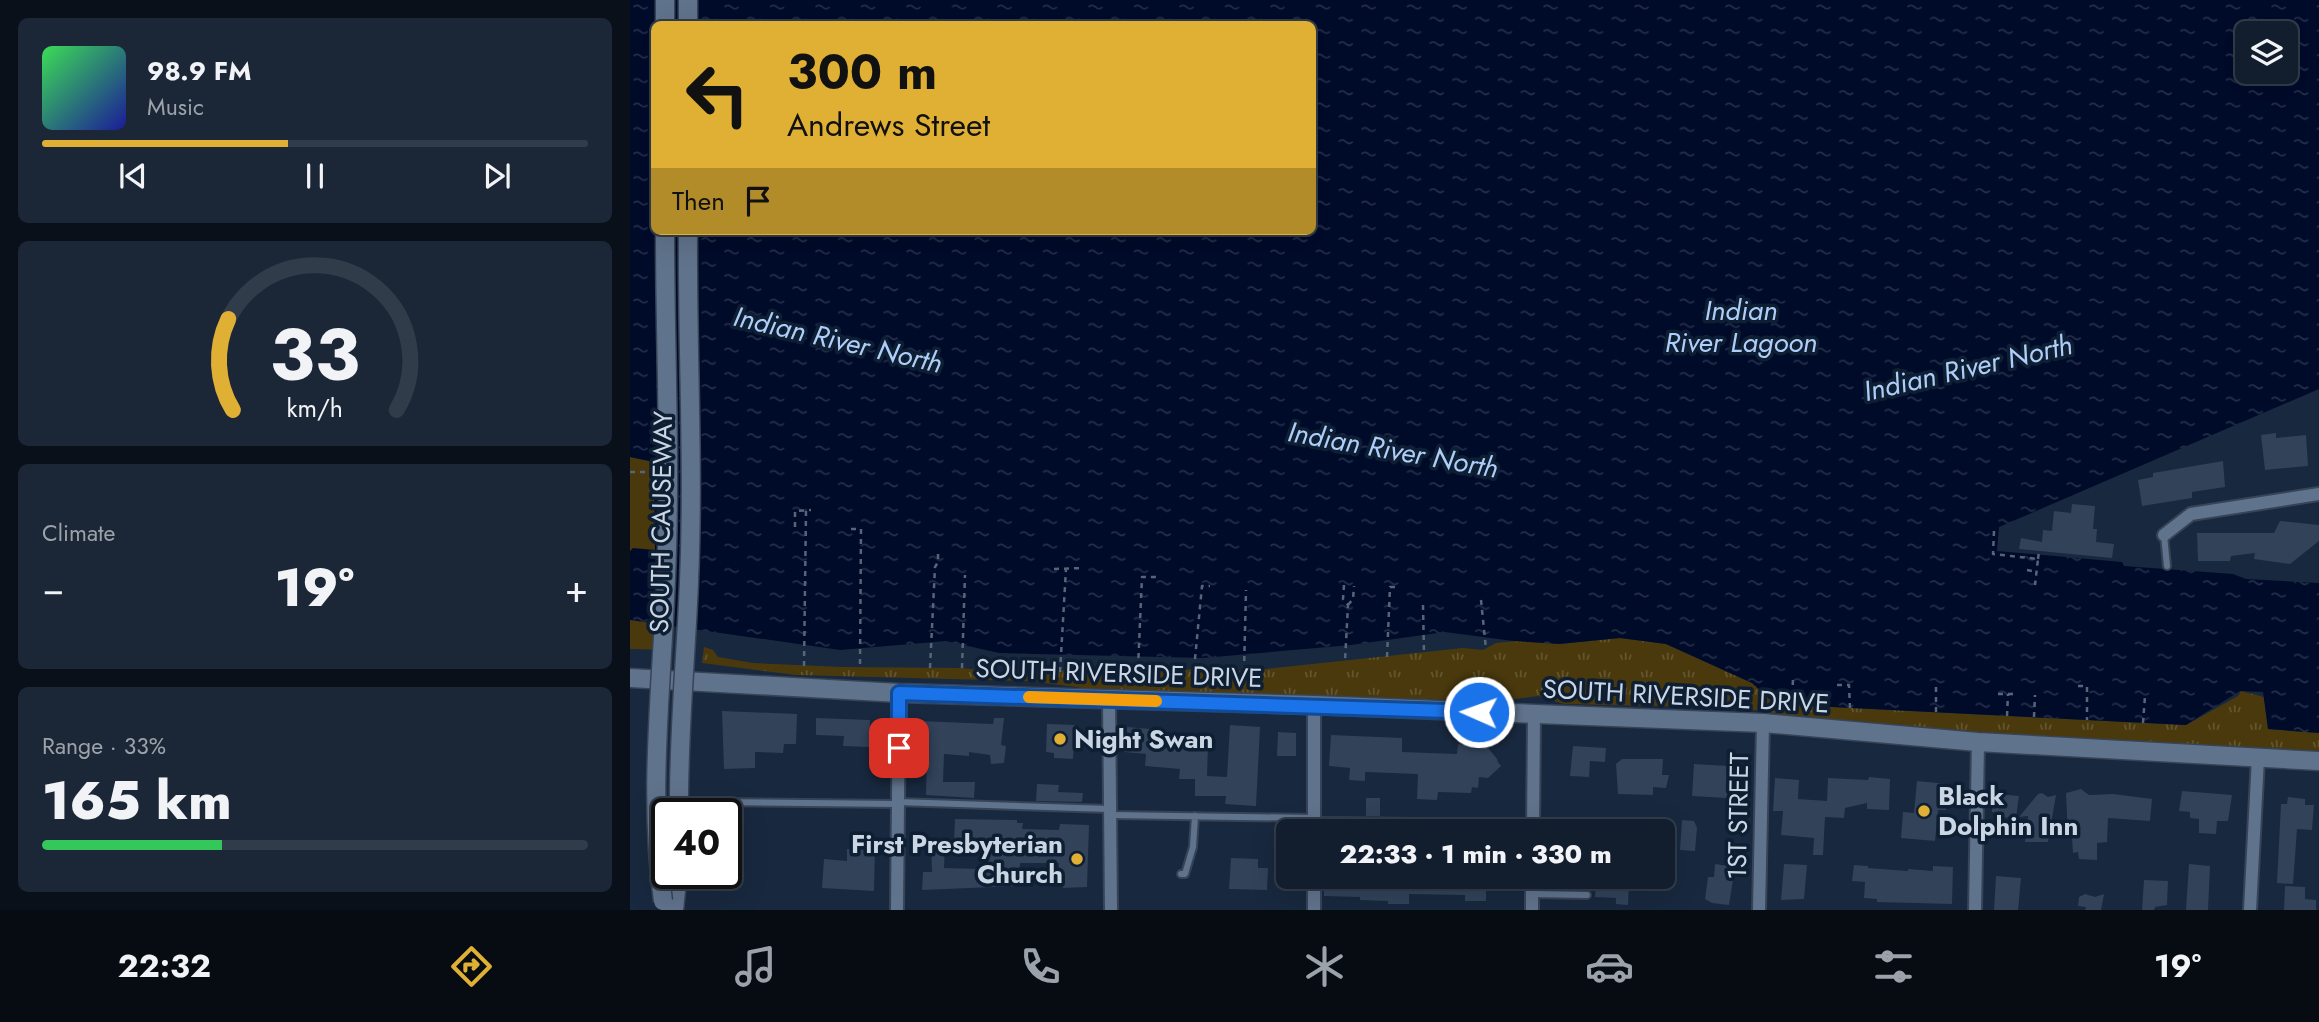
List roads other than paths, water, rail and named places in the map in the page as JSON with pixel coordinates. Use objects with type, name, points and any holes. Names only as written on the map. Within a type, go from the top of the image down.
[{"type":"street","points":[[665,0],[665,21]]},
{"type":"street","points":[[688,0],[688,21]]},
{"type":"street","name":"SOUTH CAUSEWAY","points":[[664,910],[657,857],[656,777],[668,499],[665,235]]},
{"type":"street","name":"SOUTH CAUSEWAY","points":[[679,798],[681,701],[691,504],[688,235]]},
{"type":"street","points":[[2164,535],[2191,514],[2319,494]]},
{"type":"street","name":"SOUTH RIVERSIDE DRIVE","points":[[630,678],[899,693],[1314,705],[1763,723],[1978,742],[2319,761]]},
{"type":"street","points":[[897,910],[899,693]]},
{"type":"street","points":[[1109,699],[1111,910]]},
{"type":"street","points":[[1314,705],[1314,819]]},
{"type":"street","points":[[1533,819],[1534,714]]},
{"type":"street","name":"1ST STREET","points":[[1759,910],[1763,723]]},
{"type":"street","points":[[1975,910],[1978,742]]},
{"type":"street","points":[[2250,910],[2258,758]]},
{"type":"street","points":[[674,910],[676,889]]},
{"type":"street","points":[[1314,889],[1314,910]]},
{"type":"street","points":[[1532,889],[1532,910]]},
{"type":"lane","points":[[2164,535],[2167,566]]},
{"type":"lane","points":[[742,802],[878,805],[898,803],[1276,821]]},
{"type":"lane","points":[[1181,874],[1185,874],[1193,846],[1195,816]]},
{"type":"lane","points":[[1532,894],[1587,895]]},
{"type":"water","name":"Indian River Lagoon","points":[[630,0],[2319,0],[2319,389],[1999,527],[1997,551],[2122,562],[2124,566],[2233,574],[2246,579],[2319,583],[2319,733],[2268,729],[2263,692],[2240,691],[2186,725],[1775,704],[1752,683],[1666,644],[1620,638],[1559,644],[1445,632],[1351,645],[1203,658],[999,653],[946,641],[840,650],[630,620],[630,551],[633,548],[655,550],[654,462],[630,457]]},
{"type":"place","name":"Night Swan","points":[[1060,739]]},
{"type":"place","name":"Black Dolphin Inn","points":[[1924,811]]},
{"type":"place","name":"First Presbyterian Church","points":[[1077,859]]},
{"type":"water label","name":"Indian River North","points":[[838,340]]},
{"type":"water label","name":"Indian River North","points":[[1968,368]]},
{"type":"water label","name":"Indian River North","points":[[1393,450]]}]
